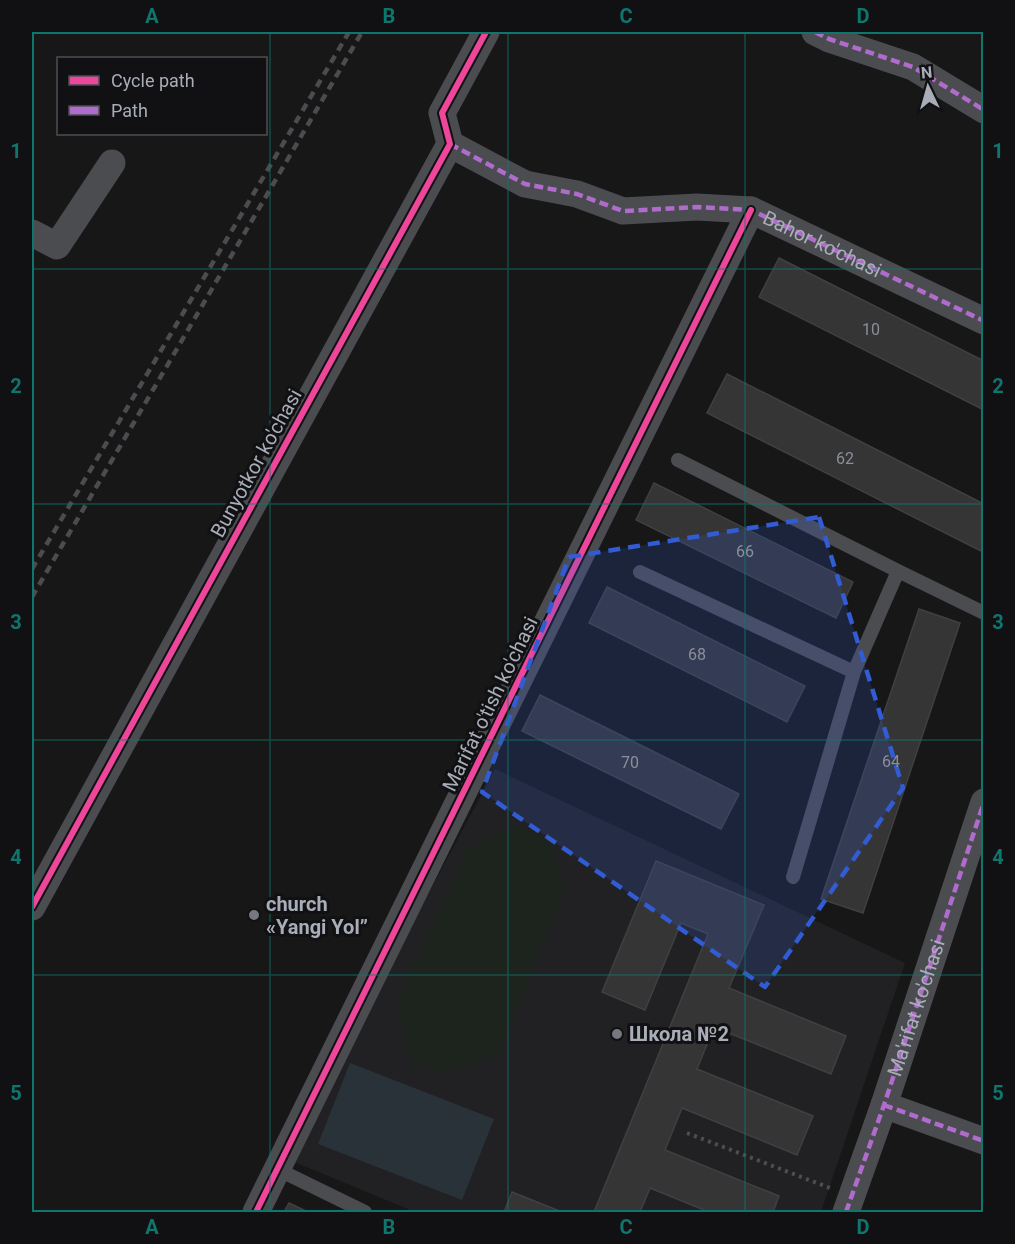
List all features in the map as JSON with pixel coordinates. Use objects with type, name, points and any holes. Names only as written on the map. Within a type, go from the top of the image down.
[{"type":"street","points":[[450,144],[442,113],[486,32]]},
{"type":"street","points":[[814,32],[913,67],[984,110]]},
{"type":"street","name":"Bahor ko'chasi","points":[[450,144],[525,184],[577,194],[623,212],[697,207],[751,210],[984,321]]},
{"type":"street","name":"Bunyotkor ko'chasi","points":[[32,907],[450,144]]},
{"type":"street","points":[[32,233],[57,246],[112,163]]},
{"type":"street","name":"Marifat o'tish ko'chasi","points":[[256,1212],[279,1170],[751,210]]},
{"type":"street","name":"Ma'rifat ko'chasi","points":[[849,1204],[984,802]]},
{"type":"street","points":[[884,1104],[984,1141]]},
{"type":"lane","points":[[678,460],[984,613]]},
{"type":"lane","points":[[793,878],[854,672],[897,571]]},
{"type":"lane","points":[[640,572],[854,672]]},
{"type":"lane","points":[[279,1170],[365,1212]]},
{"type":"path","points":[[687,1133],[849,1204]]},
{"type":"highlighted area","points":[[819,517],[903,788],[765,987],[482,792],[569,557]]},
{"type":"shaded area","name":"Школа №2","points":[[495,769],[905,963],[821,1212],[415,1212],[287,1159]]},
{"type":"shaded area","points":[[518,826],[551,841],[566,886],[498,1054],[443,1074],[410,1061],[397,1003],[467,849]]},
{"type":"shaded area","points":[[350,1063],[494,1119],[462,1200],[318,1144]]},
{"type":"building","points":[[779,258],[984,361],[984,410],[759,297]]},
{"type":"building","points":[[727,374],[984,504],[984,546],[981,551],[707,413]]},
{"type":"building","points":[[654,483],[853,582],[836,618],[636,520]]},
{"type":"building","points":[[607,587],[805,686],[787,722],[589,623]]},
{"type":"building","points":[[919,609],[960,623],[863,913],[821,899]]},
{"type":"building","points":[[540,695],[739,794],[721,829],[522,731]]},
{"type":"building","points":[[656,861],[764,905],[729,988],[846,1036],[831,1074],[714,1027],[697,1069],[813,1116],[797,1155],[682,1108],[665,1150],[779,1196],[773,1212],[709,1212],[650,1188],[640,1212],[594,1212],[708,934],[681,923],[645,1010],[602,992]]},
{"type":"building","points":[[512,1192],[562,1212],[504,1212]]},
{"type":"building","points":[[289,1203],[308,1212],[284,1212]]},
{"type":"railway","points":[[32,569],[349,32]]},
{"type":"railway","points":[[32,597],[362,32]]},
{"type":"marked path","points":[[815,32],[829,39],[913,67],[984,110]]},
{"type":"marked path","points":[[450,144],[525,184],[577,194],[623,211],[697,207],[751,210],[984,321]]},
{"type":"marked path","points":[[846,1212],[884,1105],[984,802]]},
{"type":"marked path","points":[[884,1105],[984,1141]]},
{"type":"cycle path","points":[[32,907],[450,144],[442,113],[486,32]]},
{"type":"cycle path","points":[[256,1212],[751,210]]},
{"type":"place","name":"church «Yangi Yol”","points":[[254,915]]},
{"type":"place","name":"Школа №2","points":[[617,1034]]}]
